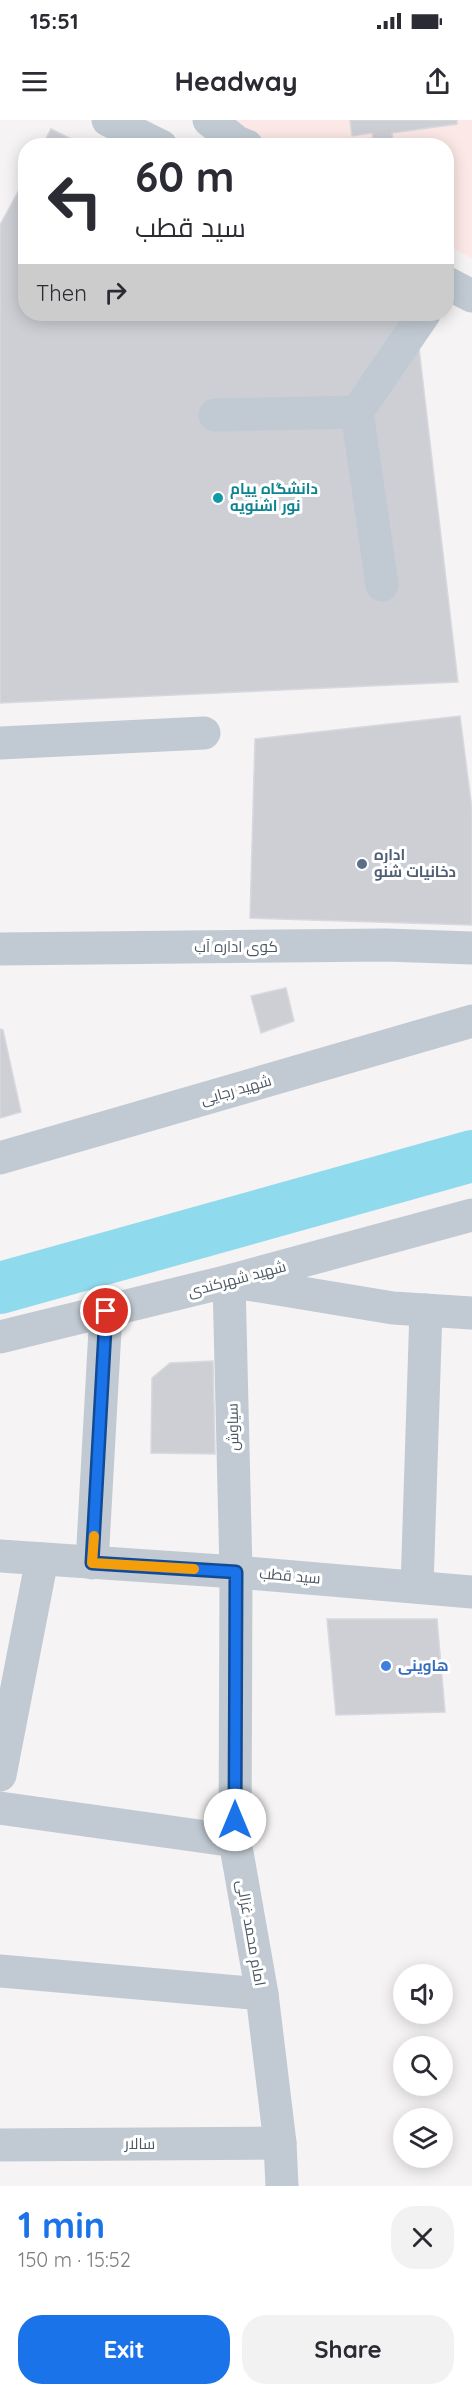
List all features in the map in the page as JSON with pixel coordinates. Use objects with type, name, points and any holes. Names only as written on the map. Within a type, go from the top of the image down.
[{"type":"street","points":[[108,120],[145,138]]},
{"type":"street","points":[[209,120],[232,138]]},
{"type":"street","points":[[454,287],[472,296]]},
{"type":"street","points":[[382,585],[357,412],[419,321]]},
{"type":"street","points":[[215,415],[357,412]]},
{"type":"street","points":[[0,743],[204,733]]},
{"type":"street","name":"کوی اداره آب","points":[[0,949],[386,945],[472,948]]},
{"type":"street","name":"شهید رجایی","points":[[0,1158],[472,1021]]},
{"type":"street","name":"شهید شهرکندی","points":[[0,1337],[229,1281],[472,1215]]},
{"type":"street","points":[[229,1281],[393,1308],[472,1313]]},
{"type":"street","name":"سیاوش","points":[[229,1281],[236,1572]]},
{"type":"street","points":[[417,1587],[426,1310]]},
{"type":"street","points":[[92,1563],[106,1311]]},
{"type":"street","name":"سید قطب","points":[[0,1556],[236,1572],[472,1592]]},
{"type":"street","points":[[0,1775],[42,1559]]},
{"type":"street","name":"امام محمد غزالی","points":[[236,1572],[236,1841],[262,1994],[280,2143],[282,2186]]},
{"type":"street","points":[[0,1808],[236,1841]]},
{"type":"street","points":[[0,1971],[262,1994]]},
{"type":"street","name":"سالار","points":[[0,2145],[280,2143]]},
{"type":"shaded area","points":[[211,120],[472,120],[472,258],[454,249],[454,138],[246,138]]},
{"type":"building","points":[[350,120],[457,120],[457,124],[392,133],[393,138],[373,138],[372,133],[352,136]]},
{"type":"building","points":[[51,129],[69,138],[46,138]]},
{"type":"building","name":"دانشگاه پیام نور اشنویه","points":[[18,192],[18,321],[416,321],[458,682],[0,703],[0,225]]},
{"type":"building","name":"اداره دخانیات شنو","points":[[460,716],[472,809],[472,925],[250,918],[255,739]]},
{"type":"building","points":[[286,988],[294,1021],[261,1033],[251,996]]},
{"type":"building","points":[[0,1029],[3,1030],[21,1112],[0,1118]]},
{"type":"building","points":[[213,1361],[215,1454],[151,1453],[152,1378],[170,1363]]},
{"type":"building","name":"هاوینی","points":[[327,1619],[437,1619],[445,1712],[336,1715]]},
{"type":"waterway","points":[[0,1288],[472,1156]]},
{"type":"slow traffic","points":[[94,1536],[92,1563],[194,1569]]},
{"type":"place","name":"دانشگاه پیام نور اشنویه","points":[[218,498]]},
{"type":"place","name":"اداره دخانیات شنو","points":[[362,864]]},
{"type":"place","name":"هاوینی","points":[[386,1666]]},
{"type":"route","points":[[106,1311],[92,1563],[236,1572],[235,1820]]}]
